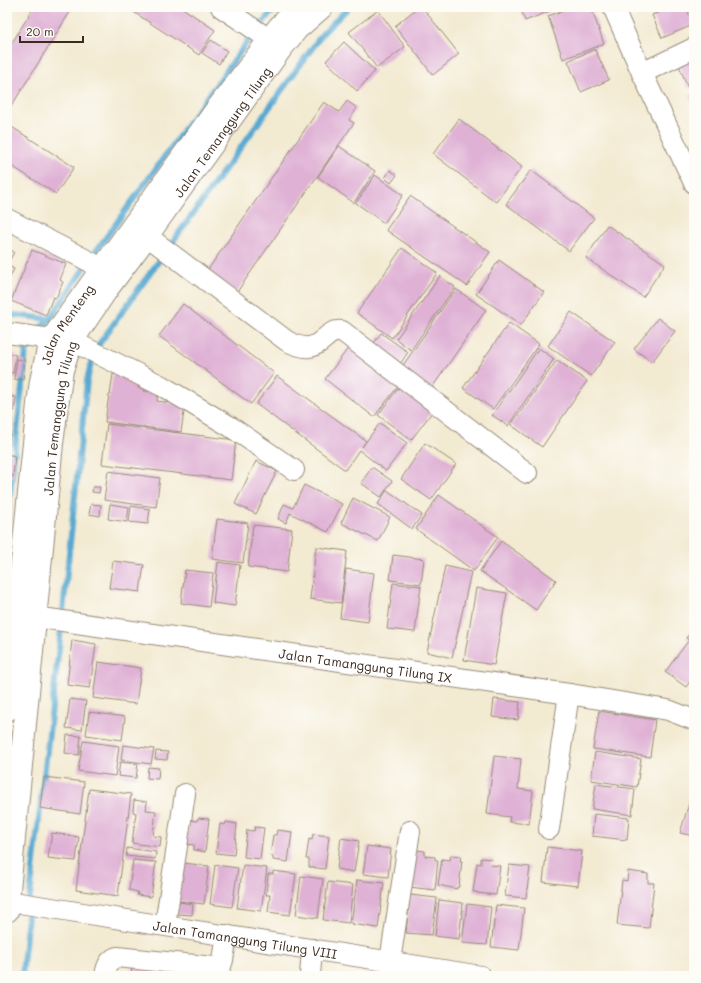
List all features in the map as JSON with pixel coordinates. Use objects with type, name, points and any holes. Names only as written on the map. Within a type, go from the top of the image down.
[{"type":"street","points":[[221,7],[269,39]]},
{"type":"street","name":"Jalan Menteng","points":[[62,340],[102,268],[269,39],[284,20],[297,7]]},
{"type":"street","name":"Jalan Temanggung Tilung","points":[[7,905],[19,615],[52,443],[62,370],[62,340],[108,288],[280,50],[297,29],[322,7]]},
{"type":"street","points":[[613,7],[642,73],[694,183]]},
{"type":"street","points":[[642,73],[694,48]]},
{"type":"street","points":[[7,219],[102,268]]},
{"type":"street","points":[[147,236],[287,341],[297,345],[309,347],[319,344],[334,332],[342,331],[527,473]]},
{"type":"street","points":[[7,333],[62,340],[162,386],[231,427],[294,470]]},
{"type":"street","points":[[7,710],[19,615]]},
{"type":"street","name":"Jalan Tamanggung Tilung IX","points":[[19,615],[569,694],[668,710],[694,720]]},
{"type":"street","points":[[549,829],[569,694]]},
{"type":"street","points":[[165,926],[185,794]]},
{"type":"street","points":[[390,961],[410,831]]},
{"type":"street","name":"Jalan Tamanggung Tilung VIII","points":[[7,905],[227,935],[481,976]]},
{"type":"street","points":[[105,976],[108,964],[111,960],[117,957],[214,967],[221,966],[227,935]]},
{"type":"street","points":[[310,976],[312,949]]},
{"type":"building","points":[[34,7],[73,7],[7,113],[7,51]]},
{"type":"building","points":[[126,7],[181,7],[215,30],[199,55]]},
{"type":"building","points":[[418,7],[422,7],[459,54],[433,75],[395,26]]},
{"type":"building","points":[[520,7],[560,7],[525,21]]},
{"type":"building","points":[[572,7],[591,7],[604,44],[563,59],[548,16]]},
{"type":"building","points":[[671,7],[686,7],[693,25],[662,38],[652,15]]},
{"type":"building","points":[[688,7],[694,7],[694,22]]},
{"type":"building","points":[[378,10],[405,47],[377,68],[349,32]]},
{"type":"building","points":[[211,40],[227,51],[219,64],[202,53]]},
{"type":"building","points":[[344,42],[375,71],[357,91],[326,61]]},
{"type":"building","points":[[595,49],[609,80],[581,92],[568,61]]},
{"type":"building","points":[[694,57],[694,85],[688,88],[678,63]]},
{"type":"building","points":[[694,93],[694,109],[689,95]]},
{"type":"building","points":[[347,101],[357,108],[349,120],[354,123],[237,292],[207,271],[324,102],[339,112]]},
{"type":"building","points":[[459,119],[522,167],[496,202],[433,154]]},
{"type":"building","points":[[7,124],[74,167],[56,194],[7,163]]},
{"type":"building","points":[[339,146],[375,171],[354,203],[318,177]]},
{"type":"building","points":[[390,170],[397,175],[391,183],[385,178]]},
{"type":"building","points":[[531,170],[594,218],[569,251],[506,204]]},
{"type":"building","points":[[375,175],[403,195],[384,223],[356,203]]},
{"type":"building","points":[[410,196],[490,252],[467,286],[386,230]]},
{"type":"building","points":[[607,225],[665,264],[643,297],[586,258]]},
{"type":"building","points":[[402,248],[437,273],[392,338],[357,313]]},
{"type":"building","points":[[7,249],[14,252],[7,265]]},
{"type":"building","points":[[32,250],[66,264],[60,280],[63,282],[56,298],[53,297],[46,315],[11,301]]},
{"type":"building","points":[[499,260],[544,292],[521,325],[476,294]]},
{"type":"building","points":[[7,265],[14,269],[7,283]]},
{"type":"building","points":[[440,276],[455,287],[411,350],[396,339]]},
{"type":"building","points":[[456,289],[486,310],[429,392],[399,371]]},
{"type":"building","points":[[183,304],[274,373],[251,404],[159,336]]},
{"type":"building","points":[[571,312],[615,342],[591,376],[548,346]]},
{"type":"building","points":[[658,318],[675,331],[652,362],[634,349]]},
{"type":"building","points":[[509,323],[539,344],[493,409],[463,388]]},
{"type":"building","points":[[381,333],[408,352],[400,364],[372,346]]},
{"type":"building","points":[[349,347],[399,385],[374,417],[325,379]]},
{"type":"building","points":[[539,348],[554,359],[508,426],[492,415]]},
{"type":"building","points":[[7,353],[16,355],[13,373],[7,372]]},
{"type":"building","points":[[17,359],[25,360],[23,380],[14,379]]},
{"type":"building","points":[[557,360],[587,381],[542,447],[511,425]]},
{"type":"building","points":[[113,374],[140,377],[138,388],[145,389],[144,391],[158,392],[157,401],[185,405],[181,432],[105,422]]},
{"type":"building","points":[[277,376],[366,441],[362,447],[380,423],[407,443],[386,471],[359,450],[345,470],[256,404]]},
{"type":"building","points":[[400,386],[433,411],[411,440],[378,415]]},
{"type":"building","points":[[7,396],[16,397],[14,411],[7,410]]},
{"type":"building","points":[[7,418],[12,419],[8,451],[7,451]]},
{"type":"building","points":[[107,424],[236,440],[231,480],[102,464]]},
{"type":"building","points":[[425,443],[456,464],[431,500],[401,479]]},
{"type":"building","points":[[7,454],[15,456],[13,477],[7,477]]},
{"type":"building","points":[[256,461],[277,471],[256,514],[235,504]]},
{"type":"building","points":[[372,467],[392,481],[381,497],[361,483]]},
{"type":"building","points":[[108,471],[160,478],[156,507],[104,500]]},
{"type":"building","points":[[304,485],[342,504],[328,532],[290,513],[286,523],[278,519],[284,504],[293,508]]},
{"type":"building","points":[[93,487],[100,487],[99,493],[92,492]]},
{"type":"building","points":[[387,490],[422,515],[412,529],[378,504]]},
{"type":"building","points":[[439,495],[498,537],[474,571],[416,529]]},
{"type":"building","points":[[353,498],[390,517],[378,541],[341,523]]},
{"type":"building","points":[[91,504],[101,505],[100,516],[89,514]]},
{"type":"building","points":[[110,504],[129,507],[127,522],[108,519]]},
{"type":"building","points":[[131,506],[150,509],[148,524],[129,522]]},
{"type":"building","points":[[217,519],[248,523],[243,563],[212,559]]},
{"type":"building","points":[[7,520],[10,520],[9,534],[7,534]]},
{"type":"building","points":[[253,525],[292,529],[287,572],[248,567]]},
{"type":"building","points":[[501,541],[556,580],[536,610],[480,571]]},
{"type":"building","points":[[316,547],[347,551],[341,603],[310,599]]},
{"type":"building","points":[[393,555],[424,559],[421,584],[390,580]]},
{"type":"building","points":[[113,561],[144,565],[140,592],[109,588]]},
{"type":"building","points":[[218,562],[240,565],[235,606],[213,603]]},
{"type":"building","points":[[445,566],[471,572],[452,658],[427,652]]},
{"type":"building","points":[[346,569],[374,573],[368,622],[340,618]]},
{"type":"building","points":[[185,570],[213,573],[209,607],[181,603]]},
{"type":"building","points":[[393,583],[421,586],[415,632],[387,629]]},
{"type":"building","points":[[476,588],[507,593],[494,665],[464,660]]},
{"type":"building","points":[[694,628],[694,683],[691,680],[686,687],[665,672],[689,640],[686,638]]},
{"type":"building","points":[[72,640],[96,644],[90,688],[67,685]]},
{"type":"building","points":[[98,662],[141,668],[136,704],[93,698]]},
{"type":"building","points":[[70,699],[86,701],[82,730],[66,728]]},
{"type":"building","points":[[494,699],[520,702],[518,720],[492,717]]},
{"type":"building","points":[[599,711],[655,720],[650,757],[593,749]]},
{"type":"building","points":[[89,712],[125,717],[122,740],[86,735]]},
{"type":"building","points":[[67,735],[81,736],[79,755],[65,753]]},
{"type":"building","points":[[83,741],[119,746],[115,776],[78,771]]},
{"type":"building","points":[[123,745],[154,749],[151,764],[121,760]]},
{"type":"building","points":[[156,751],[168,752],[167,760],[155,759]]},
{"type":"building","points":[[595,752],[641,759],[637,787],[591,780]]},
{"type":"building","points":[[494,756],[521,759],[518,789],[533,791],[529,824],[509,822],[510,817],[487,814]]},
{"type":"building","points":[[120,762],[138,764],[136,778],[118,776]]},
{"type":"building","points":[[148,767],[159,768],[158,779],[147,778]]},
{"type":"building","points":[[44,777],[84,782],[80,814],[40,808]]},
{"type":"building","points":[[596,784],[635,789],[632,815],[592,809]]},
{"type":"building","points":[[694,787],[694,836],[680,833]]},
{"type":"building","points":[[89,789],[131,794],[118,896],[76,890]]},
{"type":"building","points":[[134,800],[147,802],[146,810],[156,811],[153,836],[161,837],[160,847],[132,843],[136,813],[133,812]]},
{"type":"building","points":[[594,814],[629,818],[627,840],[592,836]]},
{"type":"building","points":[[198,818],[209,819],[205,852],[194,850],[194,845],[186,844],[189,820],[197,821]]},
{"type":"building","points":[[226,822],[237,824],[234,855],[216,853],[220,824],[225,825]]},
{"type":"building","points":[[255,827],[264,828],[260,859],[244,857],[247,830],[254,831]]},
{"type":"building","points":[[277,830],[292,832],[288,862],[273,860],[273,856],[270,856],[273,835],[276,835]]},
{"type":"building","points":[[52,833],[79,837],[76,861],[48,858]]},
{"type":"building","points":[[313,834],[329,836],[325,869],[309,867],[309,859],[306,859],[309,839],[312,840]]},
{"type":"building","points":[[341,838],[359,841],[354,872],[337,869]]},
{"type":"building","points":[[367,846],[391,849],[388,877],[363,874]]},
{"type":"building","points":[[547,847],[582,851],[578,886],[543,882]]},
{"type":"building","points":[[127,848],[156,852],[155,859],[126,856]]},
{"type":"building","points":[[416,850],[425,851],[425,856],[435,857],[435,860],[438,860],[435,890],[409,887]]},
{"type":"building","points":[[451,855],[461,856],[460,861],[462,861],[459,887],[457,887],[457,889],[438,885],[442,859],[450,860]]},
{"type":"building","points":[[481,858],[492,859],[491,865],[500,866],[496,895],[473,892],[477,863],[481,864]]},
{"type":"building","points":[[133,860],[156,862],[151,897],[137,895],[138,892],[129,890]]},
{"type":"building","points":[[183,863],[209,866],[204,904],[178,901]]},
{"type":"building","points":[[215,865],[238,868],[232,907],[210,904]]},
{"type":"building","points":[[243,865],[267,868],[261,911],[237,908]]},
{"type":"building","points":[[509,865],[530,867],[526,898],[505,896]]},
{"type":"building","points":[[273,871],[296,874],[290,915],[268,912],[270,895],[266,895],[268,874],[273,874]]},
{"type":"building","points":[[628,871],[648,874],[648,883],[654,883],[649,928],[617,925],[622,880],[627,881]]},
{"type":"building","points":[[301,876],[323,879],[318,918],[296,915]]},
{"type":"building","points":[[357,880],[384,883],[378,928],[351,924]]},
{"type":"building","points":[[328,882],[353,885],[349,923],[323,920]]},
{"type":"building","points":[[410,895],[437,898],[432,935],[406,933]]},
{"type":"building","points":[[439,900],[463,903],[459,939],[435,936]]},
{"type":"building","points":[[179,902],[193,904],[192,915],[177,914]]},
{"type":"building","points":[[467,904],[491,907],[487,945],[462,943]]},
{"type":"building","points":[[496,905],[524,908],[519,950],[491,947]]},
{"type":"building","points":[[132,966],[201,975],[201,976],[131,976]]},
{"type":"waterway","points":[[7,520],[26,351],[39,329],[50,319],[89,261],[256,30],[276,7]]},
{"type":"waterway","points":[[22,976],[62,621],[87,380],[94,351],[323,33],[349,7]]},
{"type":"waterway","points":[[7,314],[50,319]]}]
